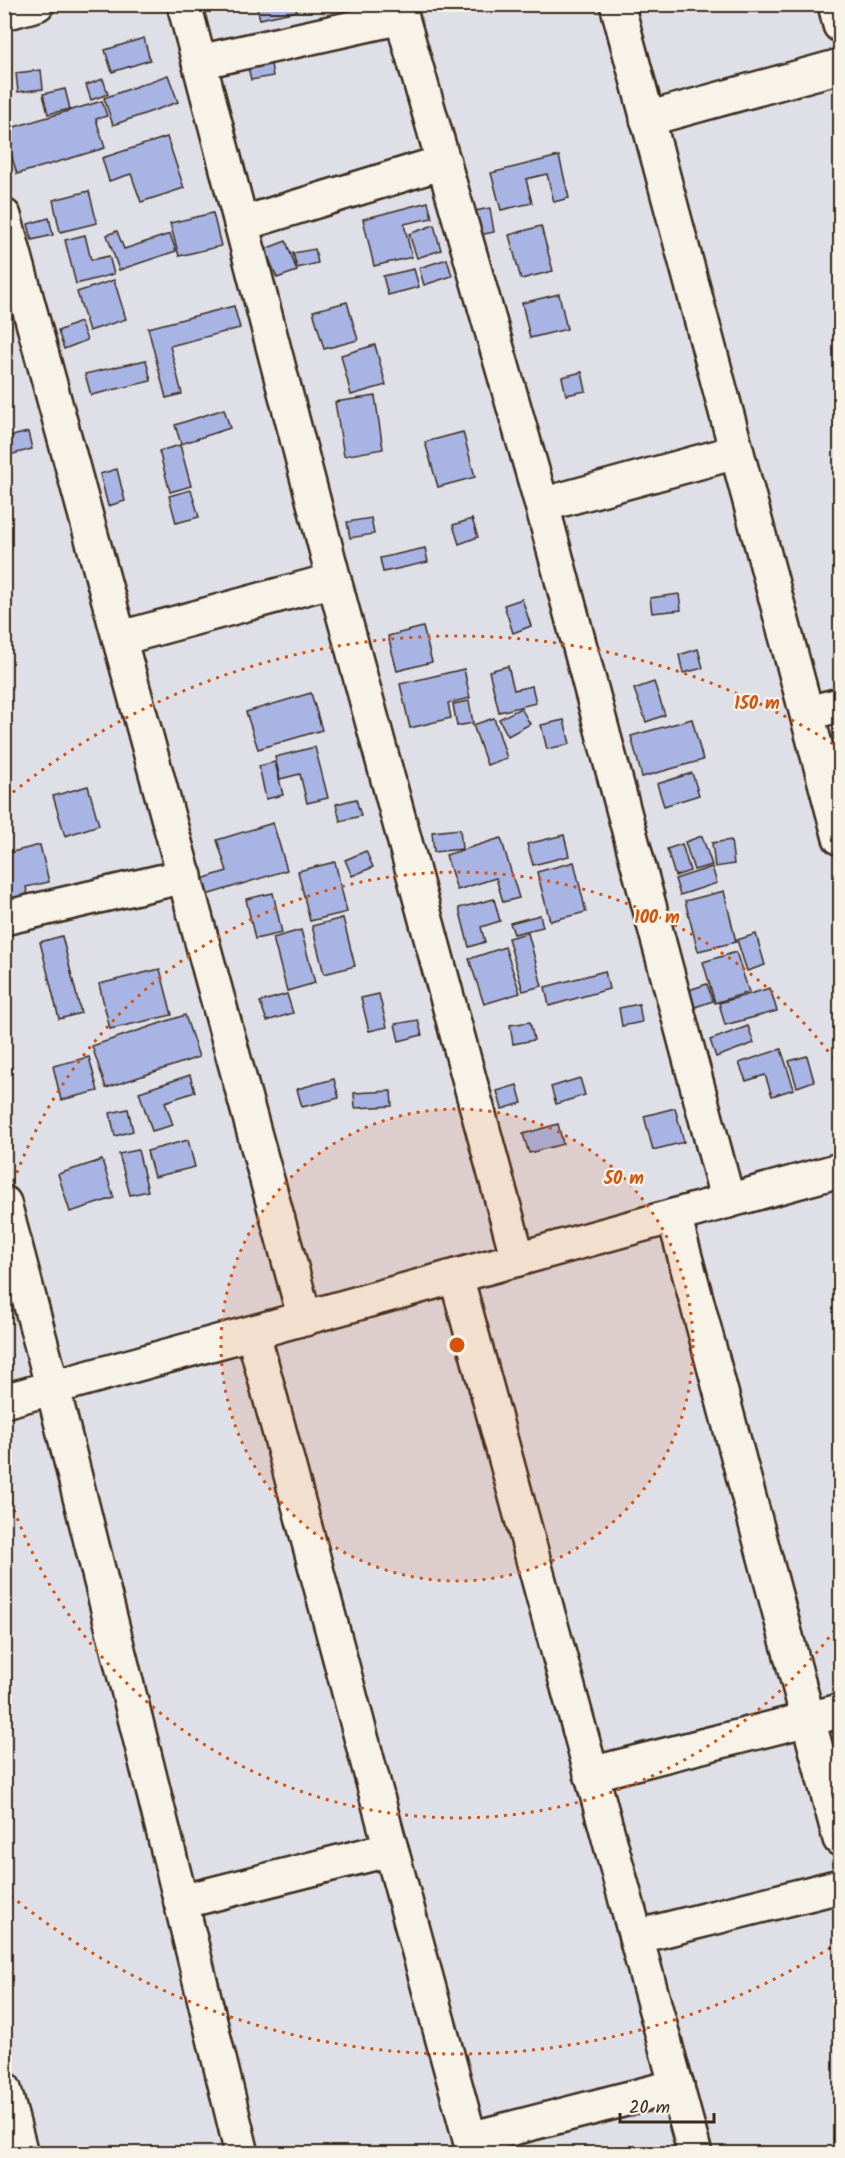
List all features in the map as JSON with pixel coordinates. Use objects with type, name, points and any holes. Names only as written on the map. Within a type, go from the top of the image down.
[{"type":"street","points":[[4,13],[37,4]]},
{"type":"street","points":[[184,4],[334,580],[518,1259]]},
{"type":"street","points":[[617,4],[840,838]]},
{"type":"street","points":[[835,4],[840,26]]},
{"type":"street","points":[[199,62],[400,11],[542,505],[728,1201]]},
{"type":"street","points":[[647,119],[840,66]]},
{"type":"street","points":[[241,224],[444,162]]},
{"type":"street","points":[[4,216],[11,271],[121,638],[305,1319]]},
{"type":"street","points":[[542,505],[736,452]]},
{"type":"street","points":[[121,638],[334,580]]},
{"type":"street","points":[[807,713],[840,705]]},
{"type":"street","points":[[4,918],[185,876]]},
{"type":"street","points":[[4,1401],[840,1170]]},
{"type":"street","points":[[4,1203],[182,1902],[242,2154]]},
{"type":"street","points":[[674,1216],[840,1839]]},
{"type":"street","points":[[456,1276],[695,2154]]},
{"type":"street","points":[[253,1333],[472,2146],[677,2086]]},
{"type":"street","points":[[591,1774],[840,1711]]},
{"type":"street","points":[[182,1902],[391,1849]]},
{"type":"street","points":[[636,1936],[840,1886]]},
{"type":"street","points":[[4,2089],[21,2154]]},
{"type":"building","points":[[256,4],[295,4],[297,11],[260,19]]},
{"type":"building","points":[[144,38],[150,60],[112,72],[105,50]]},
{"type":"building","points":[[270,58],[273,76],[251,80],[247,63]]},
{"type":"building","points":[[41,70],[43,89],[18,92],[16,73]]},
{"type":"building","points":[[168,75],[178,102],[113,125],[104,98]]},
{"type":"building","points":[[103,79],[108,94],[91,100],[86,85]]},
{"type":"building","points":[[65,89],[70,109],[48,114],[43,94]]},
{"type":"building","points":[[102,101],[107,116],[96,119],[105,148],[17,174],[4,130]]},
{"type":"building","points":[[167,137],[184,188],[141,202],[131,174],[109,181],[102,158]]},
{"type":"building","points":[[559,156],[569,198],[554,202],[547,174],[526,179],[532,203],[501,210],[491,173]]},
{"type":"building","points":[[89,191],[97,223],[60,232],[53,200]]},
{"type":"building","points":[[428,202],[432,218],[404,224],[412,257],[374,266],[363,219]]},
{"type":"building","points":[[490,208],[494,232],[475,236],[470,212]]},
{"type":"building","points":[[213,213],[221,246],[179,256],[170,223]]},
{"type":"building","points":[[49,218],[53,235],[32,240],[28,224]]},
{"type":"building","points":[[434,225],[441,250],[417,258],[409,234]]},
{"type":"building","points":[[541,226],[553,271],[521,279],[509,235]]},
{"type":"building","points":[[117,231],[124,249],[170,234],[176,251],[119,270],[107,235]]},
{"type":"building","points":[[85,235],[91,260],[109,256],[114,274],[76,284],[65,240]]},
{"type":"building","points":[[286,241],[297,271],[277,278],[265,249]]},
{"type":"building","points":[[315,249],[318,263],[297,268],[293,253]]},
{"type":"building","points":[[447,259],[452,276],[424,285],[419,268]]},
{"type":"building","points":[[414,269],[419,287],[388,295],[383,276]]},
{"type":"building","points":[[114,280],[126,319],[89,331],[77,292]]},
{"type":"building","points":[[559,294],[567,329],[530,338],[522,303]]},
{"type":"building","points":[[347,302],[358,340],[324,349],[313,311]]},
{"type":"building","points":[[234,306],[240,328],[170,346],[182,394],[166,398],[148,328]]},
{"type":"building","points":[[80,322],[87,340],[64,349],[58,331]]},
{"type":"building","points":[[375,345],[386,385],[351,395],[341,355]]},
{"type":"building","points":[[146,360],[151,381],[91,395],[85,374]]},
{"type":"building","points":[[582,372],[586,391],[566,395],[562,377]]},
{"type":"building","points":[[375,396],[383,449],[344,456],[335,402]]},
{"type":"building","points":[[224,409],[230,428],[181,444],[175,425]]},
{"type":"building","points":[[28,432],[32,449],[6,456],[4,438]]},
{"type":"building","points":[[463,432],[475,477],[438,487],[425,442]]},
{"type":"building","points":[[180,445],[191,486],[170,492],[159,451]]},
{"type":"building","points":[[117,469],[125,501],[108,506],[100,474]]},
{"type":"building","points":[[191,490],[199,517],[176,523],[169,496]]},
{"type":"building","points":[[371,518],[374,534],[350,538],[347,522]]},
{"type":"building","points":[[472,519],[478,537],[459,544],[453,525]]},
{"type":"building","points":[[425,548],[428,562],[383,572],[380,558]]},
{"type":"building","points":[[679,594],[681,610],[652,613],[650,598]]},
{"type":"building","points":[[522,599],[531,626],[513,633],[504,605]]},
{"type":"building","points":[[423,627],[432,662],[397,671],[388,636]]},
{"type":"building","points":[[698,649],[703,668],[683,673],[679,655]]},
{"type":"building","points":[[508,666],[514,690],[532,686],[536,703],[499,712],[489,671]]},
{"type":"building","points":[[464,669],[470,698],[448,703],[451,718],[410,728],[400,684]]},
{"type":"building","points":[[654,682],[665,715],[646,722],[634,689]]},
{"type":"building","points":[[311,693],[322,730],[258,749],[246,712]]},
{"type":"building","points":[[469,701],[473,723],[457,726],[453,704]]},
{"type":"building","points":[[521,708],[530,724],[508,736],[499,719]]},
{"type":"building","points":[[494,718],[507,758],[487,765],[473,725]]},
{"type":"building","points":[[692,719],[703,760],[642,777],[631,736]]},
{"type":"building","points":[[564,720],[570,744],[547,749],[541,725]]},
{"type":"building","points":[[315,747],[328,798],[307,803],[300,774],[280,779],[275,757]]},
{"type":"building","points":[[275,762],[283,795],[266,799],[259,766]]},
{"type":"building","points":[[692,773],[699,795],[664,806],[657,784]]},
{"type":"building","points":[[88,786],[99,825],[65,836],[53,796]]},
{"type":"building","points":[[356,799],[361,816],[340,821],[336,804]]},
{"type":"building","points":[[273,823],[287,870],[200,897],[195,881],[227,871],[217,840]]},
{"type":"building","points":[[460,829],[462,849],[434,852],[432,832]]},
{"type":"building","points":[[564,835],[569,856],[533,865],[527,844]]},
{"type":"building","points":[[702,836],[712,865],[694,870],[685,842]]},
{"type":"building","points":[[501,838],[519,898],[503,902],[496,878],[457,890],[446,855]]},
{"type":"building","points":[[731,840],[734,864],[715,867],[712,843]]},
{"type":"building","points":[[682,844],[690,871],[675,876],[667,849]]},
{"type":"building","points":[[40,845],[49,882],[26,887],[28,896],[4,901],[4,854]]},
{"type":"building","points":[[366,851],[373,867],[352,876],[345,860]]},
{"type":"building","points":[[335,862],[347,912],[310,921],[298,871]]},
{"type":"building","points":[[574,862],[586,912],[550,921],[537,872]]},
{"type":"building","points":[[712,867],[717,883],[680,895],[675,879]]},
{"type":"building","points":[[724,891],[736,942],[698,951],[685,901]]},
{"type":"building","points":[[273,893],[282,933],[255,939],[246,899]]},
{"type":"building","points":[[494,899],[500,921],[481,927],[485,942],[469,947],[459,908]]},
{"type":"building","points":[[540,915],[543,927],[514,934],[510,923]]},
{"type":"building","points":[[343,918],[355,966],[324,974],[312,926]]},
{"type":"building","points":[[301,930],[315,983],[287,991],[273,938]]},
{"type":"building","points":[[528,933],[542,986],[523,991],[508,938]]},
{"type":"building","points":[[756,934],[765,965],[747,971],[737,940]]},
{"type":"building","points":[[62,936],[81,1013],[59,1019],[40,942]]},
{"type":"building","points":[[505,947],[520,993],[484,1004],[469,959]]},
{"type":"building","points":[[736,952],[749,992],[715,1003],[703,962]]},
{"type":"building","points":[[160,969],[172,1015],[110,1029],[99,984]]},
{"type":"building","points":[[605,971],[609,989],[549,1006],[545,987]]},
{"type":"building","points":[[707,984],[713,1001],[680,1012],[674,995]]},
{"type":"building","points":[[770,988],[777,1011],[725,1025],[719,1003]]},
{"type":"building","points":[[287,994],[293,1013],[267,1021],[260,1002]]},
{"type":"building","points":[[379,994],[387,1027],[369,1031],[361,998]]},
{"type":"building","points":[[639,1004],[642,1022],[622,1026],[619,1008]]},
{"type":"building","points":[[185,1015],[199,1057],[106,1088],[92,1046]]},
{"type":"building","points":[[418,1020],[422,1035],[399,1041],[395,1024]]},
{"type":"building","points":[[530,1022],[534,1040],[513,1044],[510,1025]]},
{"type":"building","points":[[748,1026],[754,1043],[716,1057],[710,1040]]},
{"type":"building","points":[[781,1049],[794,1089],[772,1096],[765,1075],[746,1081],[739,1063]]},
{"type":"building","points":[[807,1056],[814,1081],[797,1087],[789,1061]]},
{"type":"building","points":[[89,1057],[98,1091],[61,1100],[53,1066]]},
{"type":"building","points":[[190,1075],[195,1092],[165,1102],[173,1125],[152,1131],[139,1092]]},
{"type":"building","points":[[580,1078],[585,1095],[556,1104],[551,1087]]},
{"type":"building","points":[[334,1079],[339,1098],[302,1107],[297,1089]]},
{"type":"building","points":[[517,1085],[522,1103],[502,1109],[497,1091]]},
{"type":"building","points":[[391,1091],[392,1106],[355,1108],[354,1093]]},
{"type":"building","points":[[675,1108],[684,1142],[653,1150],[644,1116]]},
{"type":"building","points":[[128,1109],[133,1131],[115,1136],[110,1113]]},
{"type":"building","points":[[558,1124],[563,1144],[529,1153],[523,1134]]},
{"type":"building","points":[[188,1140],[195,1167],[154,1177],[147,1151]]},
{"type":"building","points":[[138,1150],[148,1191],[130,1195],[119,1154]]},
{"type":"building","points":[[102,1160],[114,1198],[70,1212],[58,1174]]}]
